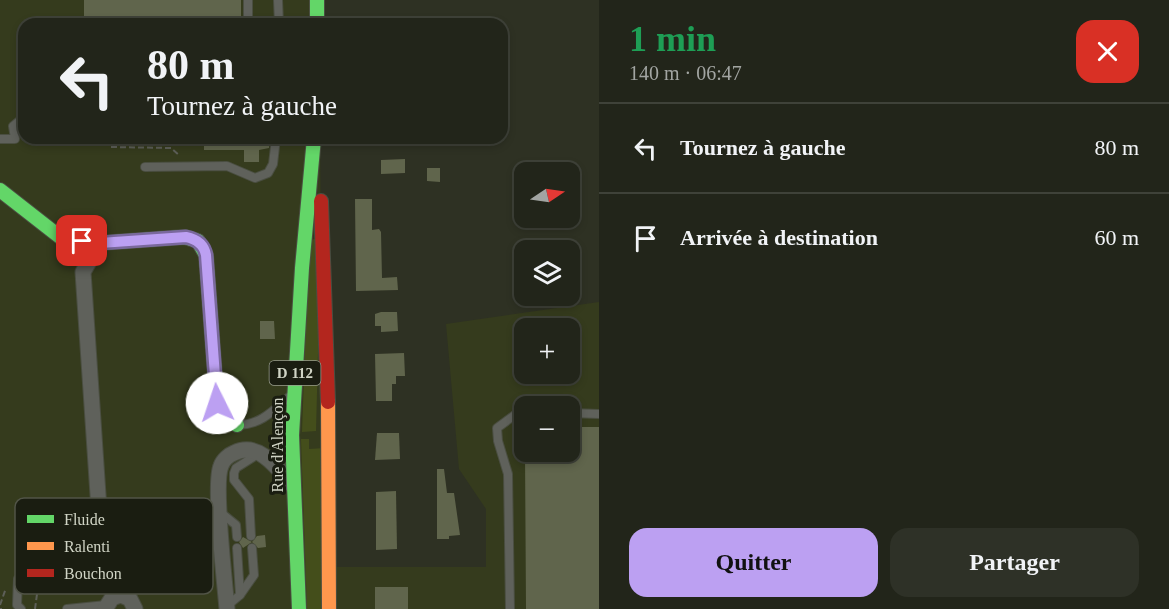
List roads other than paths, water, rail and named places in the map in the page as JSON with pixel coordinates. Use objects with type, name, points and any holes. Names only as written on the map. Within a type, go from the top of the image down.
[{"type":"main road","points":[[317,0],[317,18]]},
{"type":"main road","name":"Rue d'Alençon","points":[[299,609],[293,486],[294,392],[315,144]]},
{"type":"main road","name":"Rue d'Alençon","points":[[316,144],[328,370],[329,609]]},
{"type":"main road","points":[[0,190],[60,237],[100,243],[186,237],[198,241],[206,255],[217,403],[226,418],[237,425]]},
{"type":"street","points":[[98,498],[83,272],[100,243]]},
{"type":"street","points":[[227,608],[220,512],[221,466],[229,455],[240,450],[259,453],[274,464],[293,486]]},
{"type":"street","points":[[109,603],[130,599],[135,609]]},
{"type":"lane","points":[[248,0],[248,18]]},
{"type":"lane","points":[[278,0],[279,18]]},
{"type":"lane","points":[[0,139],[15,138],[13,126],[18,122]]},
{"type":"lane","points":[[145,167],[227,166],[255,178],[268,173],[273,164],[275,144]]},
{"type":"lane","points":[[237,425],[248,425],[266,417],[294,392]]},
{"type":"lane","points":[[580,413],[599,414]]},
{"type":"lane","points":[[510,609],[508,474],[498,441],[497,428],[514,415]]},
{"type":"lane","points":[[252,536],[249,499],[234,480],[234,473],[236,468],[259,453]]},
{"type":"lane","points":[[220,512],[236,525],[237,537]]},
{"type":"lane","points":[[227,608],[240,596],[254,575],[252,548]]},
{"type":"lane","points":[[237,549],[240,596]]},
{"type":"lane","points":[[17,594],[17,605],[21,609]]},
{"type":"lane","points":[[67,609],[109,603]]}]
